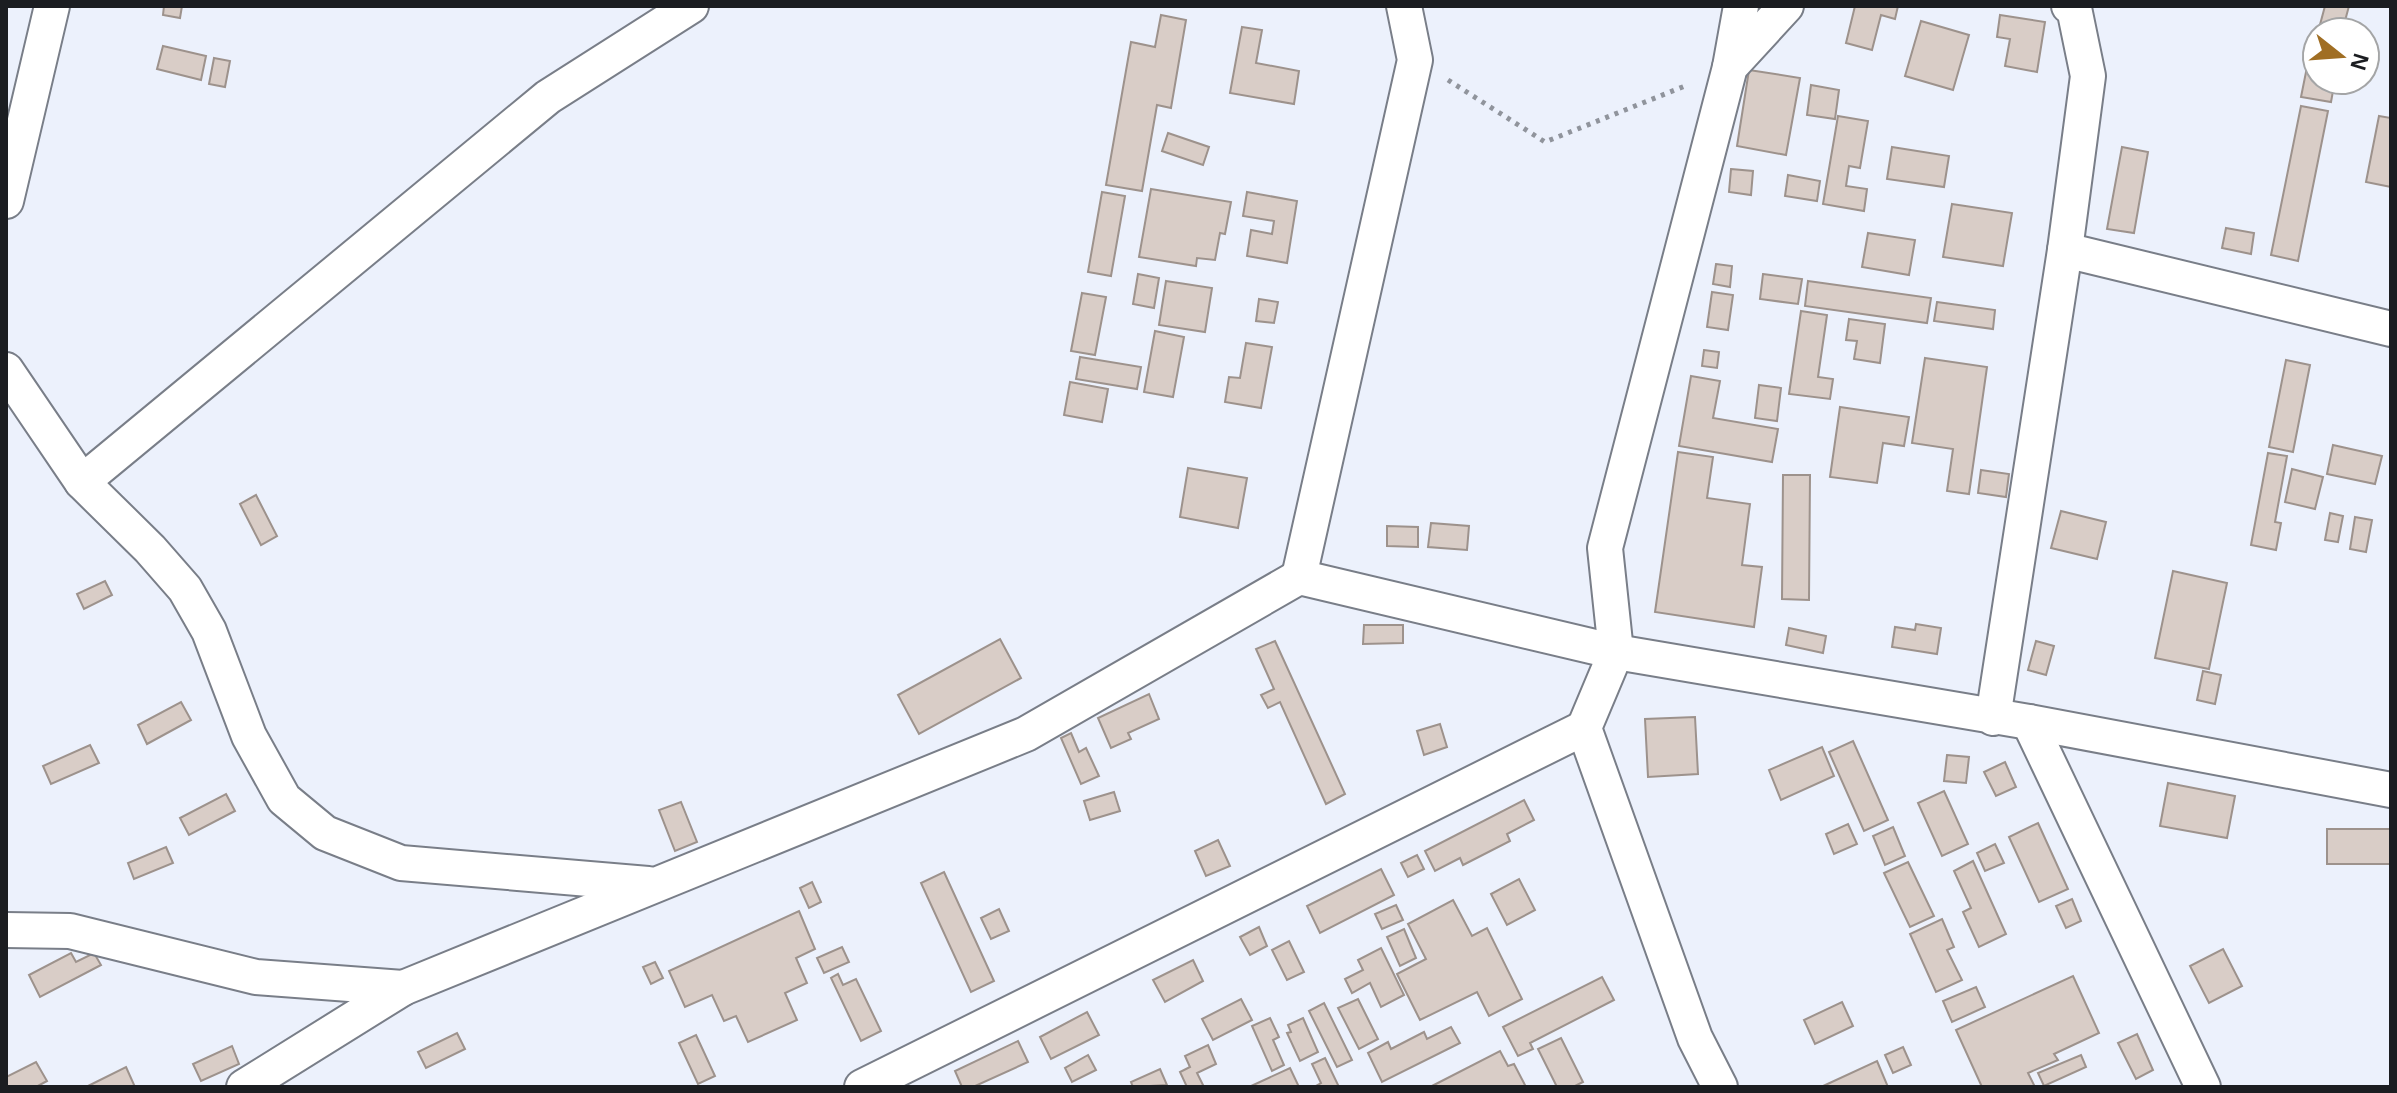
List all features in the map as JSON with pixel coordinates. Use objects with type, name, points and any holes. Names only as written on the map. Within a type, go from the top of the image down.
[{"type":"street","points":[[6,201],[52,6]]},
{"type":"street","points":[[82,482],[548,97],[691,6]]},
{"type":"street","points":[[1299,577],[1415,60],[1404,6]]},
{"type":"street","points":[[862,1087],[1584,728],[1616,652],[1605,548],[1730,67],[1741,6]]},
{"type":"street","points":[[1730,67],[1786,6]]},
{"type":"street","points":[[1993,718],[2065,250],[2088,76],[2074,8],[2069,6]]},
{"type":"street","points":[[2065,250],[2391,329]]},
{"type":"street","points":[[6,370],[82,482],[150,549],[185,589],[209,631],[249,736],[284,799],[325,833],[401,863],[655,884]]},
{"type":"street","points":[[244,1087],[403,988],[1026,734],[1299,577],[1616,652],[2029,722],[2391,790]]},
{"type":"street","points":[[2029,722],[2203,1087]]},
{"type":"street","points":[[1584,728],[1695,1038],[1720,1087]]},
{"type":"street","points":[[6,930],[70,931],[256,977],[403,988]]},
{"type":"path","points":[[1415,60],[1545,142],[1730,67]]},
{"type":"building","points":[[164,6],[182,6],[180,18],[163,15]]},
{"type":"building","points":[[1855,6],[1898,6],[1895,19],[1881,15],[1872,50],[1846,43]]},
{"type":"building","points":[[2325,6],[2349,6],[2346,16],[2322,16]]},
{"type":"building","points":[[1161,15],[1186,20],[1171,108],[1157,105],[1142,191],[1106,185],[1131,42],[1155,47]]},
{"type":"building","points":[[2000,15],[2045,22],[2037,72],[2005,66],[2010,39],[1997,37]]},
{"type":"building","points":[[1921,21],[1969,35],[1953,90],[1905,76]]},
{"type":"building","points":[[1242,27],[1262,30],[1256,63],[1299,71],[1294,104],[1230,93]]},
{"type":"building","points":[[163,46],[206,56],[201,80],[157,69]]},
{"type":"building","points":[[214,58],[230,61],[225,87],[209,84]]},
{"type":"building","points":[[1749,70],[1800,78],[1786,155],[1737,146]]},
{"type":"building","points":[[1811,85],[1839,90],[1835,119],[1807,115]]},
{"type":"building","points":[[2301,96],[2332,96],[2331,102]]},
{"type":"building","points":[[2301,106],[2328,111],[2298,261],[2271,255]]},
{"type":"building","points":[[1838,116],[1868,121],[1860,168],[1849,166],[1846,186],[1867,189],[1864,211],[1823,204]]},
{"type":"building","points":[[2379,116],[2391,118],[2391,187],[2366,182]]},
{"type":"building","points":[[1168,133],[1209,147],[1203,165],[1162,151]]},
{"type":"building","points":[[1892,147],[1949,156],[1944,187],[1887,179]]},
{"type":"building","points":[[2122,147],[2148,152],[2134,233],[2107,229]]},
{"type":"building","points":[[1731,169],[1753,171],[1751,195],[1729,192]]},
{"type":"building","points":[[1788,175],[1820,181],[1817,201],[1785,196]]},
{"type":"building","points":[[1151,189],[1231,202],[1225,234],[1220,233],[1215,260],[1197,258],[1196,266],[1139,257]]},
{"type":"building","points":[[1102,192],[1125,196],[1111,276],[1088,272]]},
{"type":"building","points":[[1247,192],[1297,201],[1287,263],[1247,256],[1251,230],[1272,234],[1274,221],[1243,216]]},
{"type":"building","points":[[1952,204],[2012,213],[2003,266],[1943,257]]},
{"type":"building","points":[[2226,228],[2254,233],[2251,254],[2222,248]]},
{"type":"building","points":[[1868,233],[1915,240],[1909,275],[1862,267]]},
{"type":"building","points":[[1716,264],[1732,266],[1730,287],[1713,284]]},
{"type":"building","points":[[1138,274],[1159,278],[1154,308],[1133,304]]},
{"type":"building","points":[[1763,274],[1802,279],[1798,304],[1760,299]]},
{"type":"building","points":[[1166,281],[1212,288],[1205,332],[1159,325]]},
{"type":"building","points":[[1808,281],[1931,298],[1927,323],[1805,306]]},
{"type":"building","points":[[1712,292],[1733,295],[1728,330],[1707,327]]},
{"type":"building","points":[[1082,293],[1106,297],[1095,355],[1071,351]]},
{"type":"building","points":[[1259,299],[1278,302],[1274,323],[1256,321]]},
{"type":"building","points":[[1937,302],[1995,310],[1993,329],[1934,321]]},
{"type":"building","points":[[1801,311],[1827,315],[1818,377],[1833,379],[1830,399],[1789,394]]},
{"type":"building","points":[[1849,319],[1885,324],[1880,363],[1854,359],[1857,341],[1846,340]]},
{"type":"building","points":[[1155,331],[1184,337],[1173,397],[1144,392]]},
{"type":"building","points":[[1246,343],[1272,347],[1261,408],[1225,402],[1229,377],[1240,378]]},
{"type":"building","points":[[1704,350],[1719,352],[1717,368],[1702,366]]},
{"type":"building","points":[[1080,357],[1141,367],[1137,389],[1076,379]]},
{"type":"building","points":[[1925,358],[1987,367],[1969,494],[1947,491],[1953,449],[1912,443]]},
{"type":"building","points":[[2286,360],[2310,365],[2293,452],[2269,447]]},
{"type":"building","points":[[1691,376],[1720,381],[1713,418],[1778,429],[1772,462],[1679,446]]},
{"type":"building","points":[[1070,382],[1108,389],[1102,422],[1064,415]]},
{"type":"building","points":[[1759,385],[1781,388],[1777,421],[1755,418]]},
{"type":"building","points":[[1840,407],[1909,417],[1904,446],[1883,443],[1877,483],[1830,477]]},
{"type":"building","points":[[2333,445],[2382,456],[2375,484],[2327,474]]},
{"type":"building","points":[[1678,452],[1713,457],[1707,498],[1750,504],[1742,565],[1762,567],[1754,627],[1655,612]]},
{"type":"building","points":[[2268,453],[2287,456],[2275,522],[2281,523],[2276,550],[2251,545]]},
{"type":"building","points":[[1188,468],[1247,478],[1238,528],[1180,517]]},
{"type":"building","points":[[2292,469],[2323,477],[2315,509],[2285,502]]},
{"type":"building","points":[[1981,470],[2009,474],[2006,497],[1978,493]]},
{"type":"building","points":[[1783,475],[1810,475],[1809,600],[1782,599]]},
{"type":"building","points":[[256,495],[277,536],[261,545],[240,504]]},
{"type":"building","points":[[2061,511],[2106,522],[2097,559],[2051,548]]},
{"type":"building","points":[[2330,513],[2343,516],[2338,542],[2325,540]]},
{"type":"building","points":[[2355,517],[2372,520],[2366,552],[2350,549]]},
{"type":"building","points":[[1431,523],[1469,526],[1467,550],[1428,547]]},
{"type":"building","points":[[1387,526],[1418,527],[1418,547],[1387,546]]},
{"type":"building","points":[[2173,571],[2227,583],[2209,669],[2155,658]]},
{"type":"building","points":[[105,581],[112,595],[84,609],[77,594]]},
{"type":"building","points":[[1916,624],[1941,628],[1937,654],[1892,647],[1895,627],[1915,630]]},
{"type":"building","points":[[1364,625],[1403,625],[1403,643],[1363,644]]},
{"type":"building","points":[[1789,628],[1826,636],[1823,653],[1786,645]]},
{"type":"building","points":[[1000,639],[1021,678],[919,734],[898,695]]},
{"type":"building","points":[[1275,641],[1345,794],[1326,804],[1280,702],[1268,708],[1261,695],[1274,689],[1256,649]]},
{"type":"building","points":[[2036,641],[2054,646],[2046,675],[2028,670]]},
{"type":"building","points":[[2203,671],[2221,675],[2215,704],[2197,700]]},
{"type":"building","points":[[1149,694],[1159,719],[1128,733],[1131,739],[1111,748],[1098,718]]},
{"type":"building","points":[[181,702],[191,720],[147,744],[138,725]]},
{"type":"building","points":[[1695,717],[1698,774],[1648,777],[1645,719]]},
{"type":"building","points":[[1440,724],[1447,747],[1424,755],[1417,731]]},
{"type":"building","points":[[1071,733],[1079,752],[1086,748],[1099,776],[1081,784],[1061,738]]},
{"type":"building","points":[[1853,741],[1888,820],[1864,831],[1829,752]]},
{"type":"building","points":[[90,745],[99,763],[51,784],[43,766]]},
{"type":"building","points":[[1822,747],[1834,776],[1781,800],[1769,770]]},
{"type":"building","points":[[1947,755],[1969,757],[1966,783],[1944,781]]},
{"type":"building","points":[[2005,762],[2016,787],[1996,796],[1984,772]]},
{"type":"building","points":[[2168,783],[2235,796],[2227,838],[2160,826]]},
{"type":"building","points":[[1944,791],[1968,844],[1942,856],[1918,803]]},
{"type":"building","points":[[1114,792],[1120,811],[1090,820],[1084,801]]},
{"type":"building","points":[[226,794],[235,811],[189,835],[180,818]]},
{"type":"building","points":[[1524,800],[1534,820],[1507,834],[1510,841],[1463,865],[1460,858],[1435,871],[1425,851]]},
{"type":"building","points":[[681,802],[697,842],[675,851],[659,810]]},
{"type":"building","points":[[2038,823],[2068,889],[2039,902],[2009,837]]},
{"type":"building","points":[[1848,824],[1857,844],[1834,854],[1826,834]]},
{"type":"building","points":[[1893,827],[1905,856],[1885,865],[1873,836]]},
{"type":"building","points":[[2327,829],[2391,829],[2391,864],[2327,864]]},
{"type":"building","points":[[1218,840],[1230,866],[1206,876],[1195,851]]},
{"type":"building","points":[[1995,844],[2004,863],[1985,871],[1977,853]]},
{"type":"building","points":[[166,847],[173,863],[134,879],[128,863]]},
{"type":"building","points":[[1417,855],[1424,869],[1408,877],[1401,863]]},
{"type":"building","points":[[1973,861],[2006,934],[1979,947],[1963,912],[1971,908],[1954,871]]},
{"type":"building","points":[[1908,862],[1934,916],[1910,927],[1884,873]]},
{"type":"building","points":[[1381,869],[1394,895],[1320,933],[1307,906]]},
{"type":"building","points":[[944,872],[994,981],[971,992],[921,883]]},
{"type":"building","points":[[1519,879],[1535,910],[1507,925],[1491,894]]},
{"type":"building","points":[[812,882],[821,902],[809,908],[800,888]]},
{"type":"building","points":[[2072,899],[2081,921],[2066,928],[2056,906]]},
{"type":"building","points":[[1453,900],[1472,936],[1487,928],[1522,999],[1489,1016],[1477,992],[1420,1020],[1397,974],[1426,959],[1408,924]]},
{"type":"building","points":[[1396,905],[1403,920],[1382,929],[1375,914]]},
{"type":"building","points":[[999,909],[1009,931],[991,939],[981,918]]},
{"type":"building","points":[[799,911],[815,949],[796,958],[807,983],[785,993],[797,1020],[748,1042],[736,1016],[724,1021],[712,995],[685,1007],[669,971]]},
{"type":"building","points":[[1942,919],[1954,947],[1947,950],[1962,980],[1936,992],[1910,934]]},
{"type":"building","points":[[1259,927],[1267,946],[1250,955],[1240,937]]},
{"type":"building","points":[[1404,929],[1416,958],[1400,966],[1387,937]]},
{"type":"building","points":[[1289,941],[1304,972],[1287,980],[1272,950]]},
{"type":"building","points":[[842,947],[849,962],[824,973],[817,958]]},
{"type":"building","points":[[1381,948],[1404,995],[1381,1007],[1370,983],[1352,993],[1345,979],[1363,970],[1358,960]]},
{"type":"building","points":[[2223,949],[2242,986],[2209,1003],[2190,966]]},
{"type":"building","points":[[71,953],[76,962],[94,953],[101,965],[40,997],[29,975]]},
{"type":"building","points":[[1193,960],[1203,981],[1165,1002],[1153,980]]},
{"type":"building","points":[[655,962],[663,978],[651,984],[643,967]]},
{"type":"building","points":[[838,974],[843,985],[856,979],[881,1031],[861,1041],[831,978]]},
{"type":"building","points":[[2073,976],[2099,1033],[2054,1054],[2058,1060],[2028,1073],[2035,1087],[1982,1087],[1956,1030]]},
{"type":"building","points":[[1602,977],[1614,1000],[1530,1043],[1533,1049],[1518,1056],[1503,1027]]},
{"type":"building","points":[[1976,987],[1985,1007],[1952,1022],[1943,1001]]},
{"type":"building","points":[[1241,999],[1252,1020],[1213,1040],[1202,1019]]},
{"type":"building","points":[[1358,999],[1378,1039],[1359,1049],[1338,1008]]},
{"type":"building","points":[[1842,1002],[1853,1026],[1815,1044],[1804,1020]]},
{"type":"building","points":[[1324,1003],[1352,1060],[1337,1067],[1309,1011]]},
{"type":"building","points":[[1087,1012],[1099,1035],[1051,1059],[1040,1037]]},
{"type":"building","points":[[1270,1018],[1279,1037],[1273,1040],[1284,1065],[1272,1071],[1252,1026]]},
{"type":"building","points":[[1303,1018],[1318,1052],[1300,1061],[1287,1033],[1291,1032],[1288,1025]]},
{"type":"building","points":[[1451,1027],[1460,1043],[1382,1082],[1368,1053],[1388,1042],[1391,1049],[1424,1032],[1427,1039]]},
{"type":"building","points":[[457,1033],[465,1049],[426,1068],[418,1052]]},
{"type":"building","points":[[2137,1034],[2153,1070],[2136,1079],[2118,1043]]},
{"type":"building","points":[[696,1035],[715,1076],[698,1084],[679,1043]]},
{"type":"building","points":[[1561,1038],[1583,1082],[1573,1087],[1557,1087],[1538,1049]]},
{"type":"building","points":[[1018,1041],[1028,1062],[973,1087],[962,1087],[955,1071]]},
{"type":"building","points":[[1208,1045],[1216,1064],[1197,1073],[1204,1087],[1187,1087],[1180,1072],[1190,1067],[1185,1056]]},
{"type":"building","points":[[232,1046],[239,1064],[201,1081],[193,1064]]},
{"type":"building","points":[[1903,1047],[1911,1065],[1893,1073],[1885,1055]]},
{"type":"building","points":[[1500,1051],[1508,1066],[1514,1064],[1526,1087],[1430,1087]]},
{"type":"building","points":[[1088,1055],[1096,1070],[1072,1082],[1065,1068]]},
{"type":"building","points":[[2081,1055],[2086,1067],[2044,1086],[2038,1073]]},
{"type":"building","points":[[1325,1058],[1339,1087],[1314,1087],[1321,1083],[1312,1064]]},
{"type":"building","points":[[1877,1061],[1888,1087],[1821,1087]]},
{"type":"building","points":[[36,1062],[47,1081],[36,1087],[6,1087],[6,1077]]},
{"type":"building","points":[[126,1067],[135,1087],[86,1087]]},
{"type":"building","points":[[1290,1068],[1299,1087],[1249,1087]]},
{"type":"building","points":[[1160,1069],[1167,1085],[1133,1087],[1131,1082]]}]
